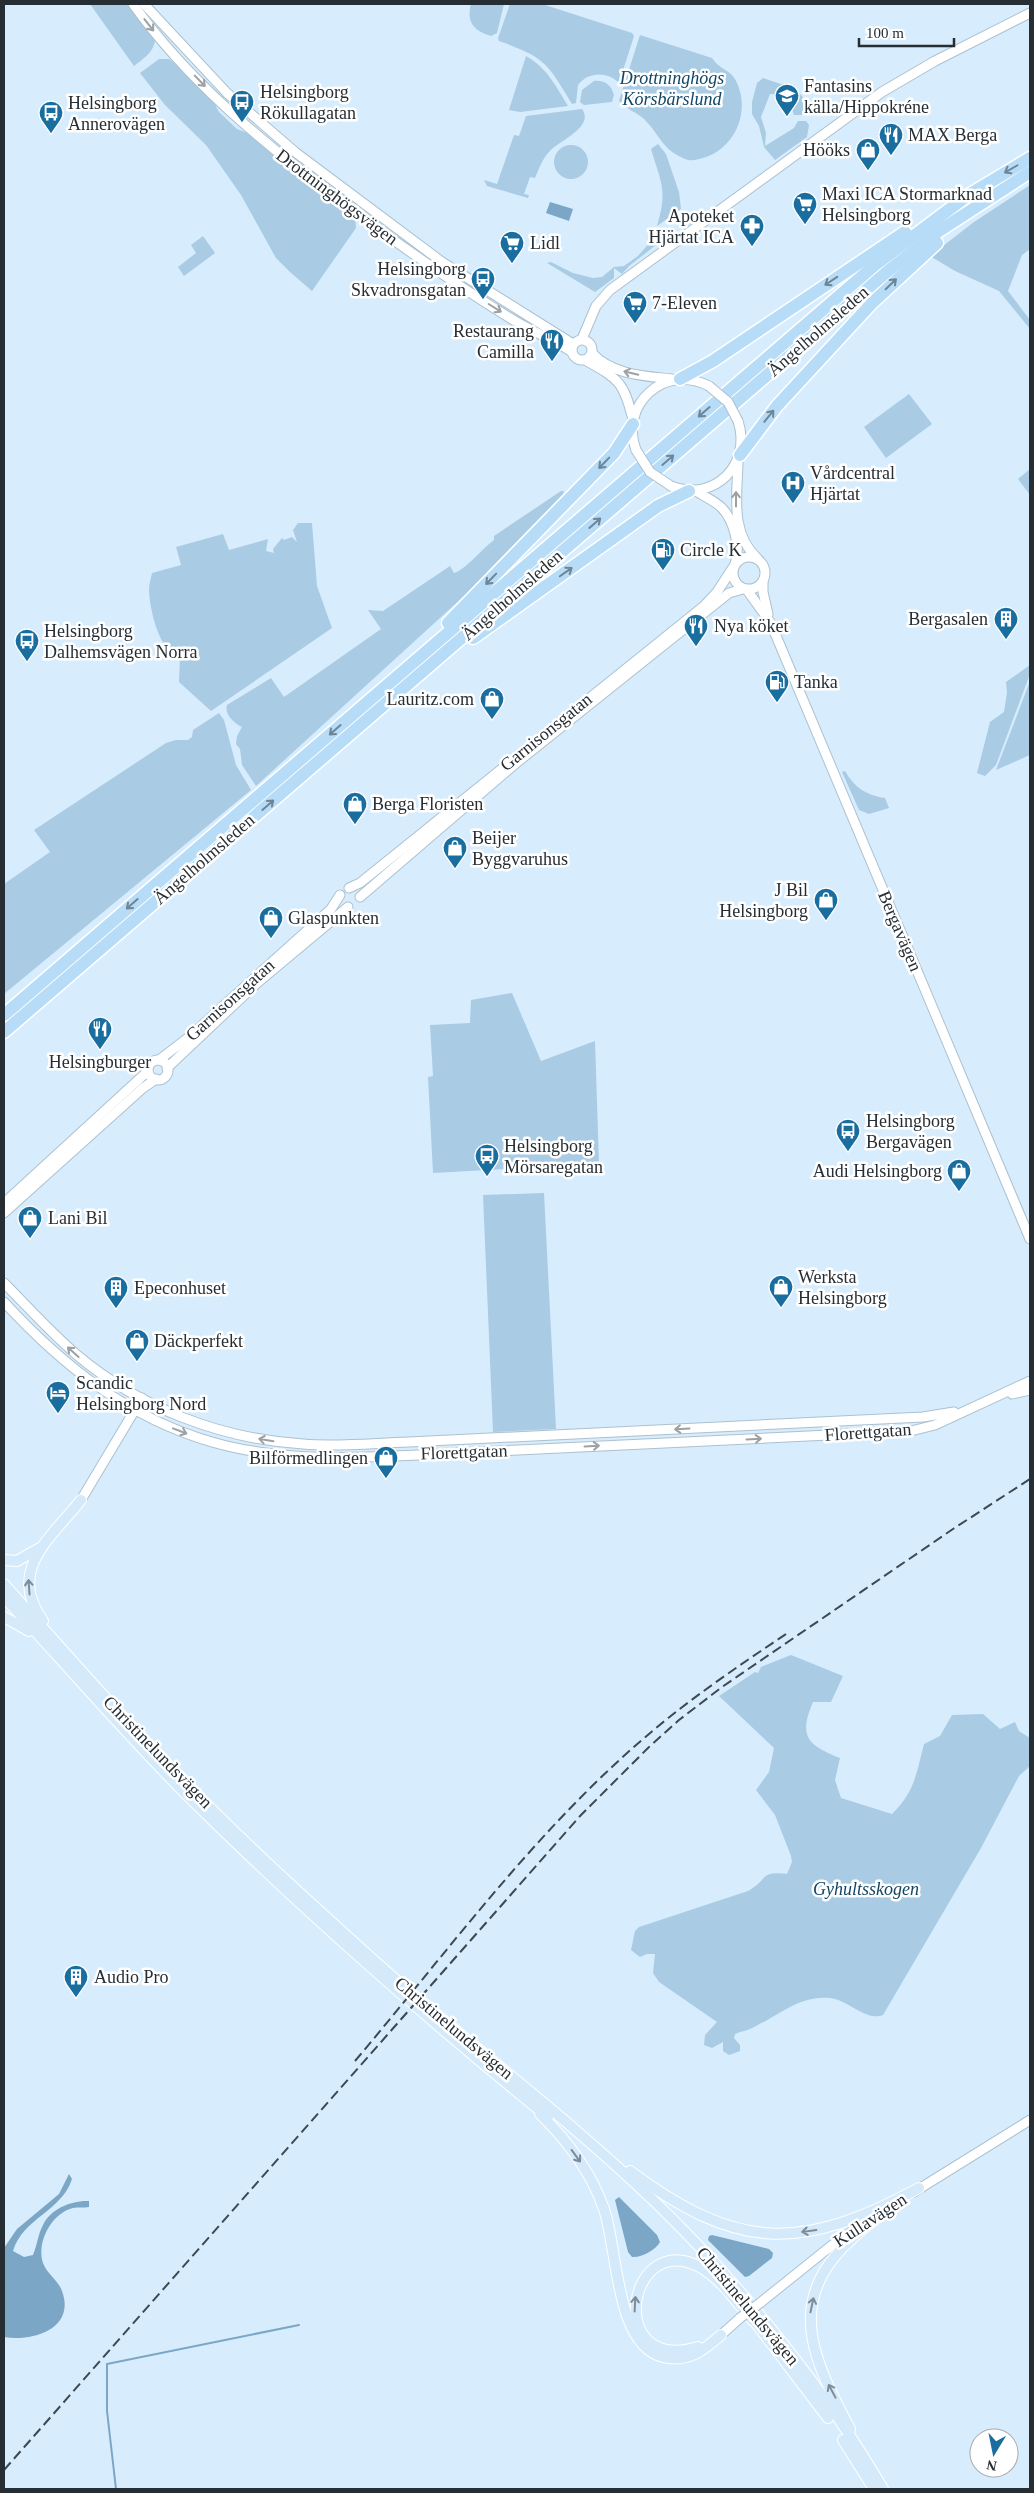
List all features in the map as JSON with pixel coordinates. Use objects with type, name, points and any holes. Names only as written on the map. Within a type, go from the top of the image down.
[{"type":"highway","name":"Ängelholmsleden","points":[[7,1012],[875,264],[922,228],[991,181],[1030,158]]},
{"type":"highway","name":"Ängelholmsleden","points":[[4,1032],[888,271],[939,231],[1030,172]]},
{"type":"highway","points":[[739,458],[777,406],[872,303],[908,267],[969,218],[1030,179]]},
{"type":"highway","points":[[678,379],[713,362],[946,205],[991,181]]},
{"type":"highway","points":[[372,698],[387,678],[463,608],[614,453],[633,422]]},
{"type":"highway","points":[[412,681],[442,662],[658,506],[693,491]]},
{"type":"highway","points":[[4,1042],[57,993],[85,962]]},
{"type":"main road","points":[[70,1659],[39,1615],[30,1595],[30,1570],[43,1546],[81,1500]]},
{"type":"main road","points":[[4,1560],[11,1562],[24,1559],[43,1546]]},
{"type":"main road","name":"Christinelundsvägen","points":[[4,1584],[70,1659],[173,1770],[312,1905],[402,1985],[584,2138],[653,2200],[718,2268],[799,2366],[883,2489]]},
{"type":"main road","name":"Christinelundsvägen","points":[[4,1597],[82,1684],[181,1788],[307,1911],[382,1978],[580,2143],[648,2203],[736,2296],[822,2410],[874,2489]]},
{"type":"main road","points":[[4,1617],[28,1631],[82,1684]]},
{"type":"main road","points":[[520,2094],[570,2146],[598,2194],[610,2231],[624,2309],[631,2330],[640,2344],[658,2356],[679,2359],[699,2353],[721,2335]]},
{"type":"main road","points":[[584,2138],[684,2208],[718,2224],[764,2233],[787,2234],[830,2228],[870,2214],[919,2188]]},
{"type":"main road","points":[[869,2466],[819,2363],[809,2325],[814,2297],[828,2265],[851,2240],[890,2206]]},
{"type":"main road","points":[[721,2335],[700,2347],[677,2352],[660,2348],[651,2342],[640,2331],[635,2315],[635,2298],[643,2280],[657,2267],[669,2263],[683,2262],[699,2266],[720,2283],[764,2334]]},
{"type":"street","name":"Drottninghögsvägen","points":[[133,4],[166,46],[213,95],[287,161],[368,221],[517,322],[576,345]]},
{"type":"street","name":"Drottninghögsvägen","points":[[144,4],[216,82],[295,152],[442,262],[576,345]]},
{"type":"street","points":[[590,353],[576,358],[576,345],[596,306],[610,290],[882,92],[935,61],[1030,13]]},
{"type":"street","points":[[576,345],[590,353],[603,363],[617,369],[708,386],[728,402],[738,421],[742,434],[739,458],[737,515],[744,542],[765,570],[763,582],[756,588],[745,589],[733,578],[738,548],[730,521],[722,508],[693,491],[672,486],[650,472],[636,450],[629,399],[620,383],[590,353],[592,317]]},
{"type":"street","points":[[633,422],[647,395],[657,386],[678,379]]},
{"type":"street","points":[[693,491],[711,486],[722,479],[735,467],[739,458]]},
{"type":"street","points":[[735,565],[744,557],[758,559]]},
{"type":"street","name":"Garnisonsgatan","points":[[4,1203],[148,1071],[151,1063],[159,1060],[183,1042],[331,909],[343,890],[360,883],[704,606],[714,597],[735,565]]},
{"type":"street","name":"Bergavägen","points":[[763,582],[762,592],[770,622],[1030,1239]]},
{"type":"street","name":"Garnisonsgatan","points":[[4,1213],[143,1088],[156,1079],[164,1077],[167,1068],[257,983],[348,907],[356,905],[360,897],[515,764],[730,593],[745,589]]},
{"type":"street","name":"Bergavägen","points":[[745,589],[770,622]]},
{"type":"street","points":[[349,888],[356,890],[360,897]]},
{"type":"street","points":[[340,895],[342,903],[348,907]]},
{"type":"street","points":[[159,1060],[164,1062],[167,1068]]},
{"type":"street","points":[[148,1071],[156,1079]]},
{"type":"street","name":"Florettgatan","points":[[4,1283],[75,1354],[110,1379],[142,1398],[176,1414],[219,1430],[266,1440],[321,1445],[923,1418],[966,1409]]},
{"type":"street","name":"Florettgatan","points":[[4,1302],[39,1340],[74,1371],[135,1411],[165,1425],[212,1442],[280,1455],[324,1458],[911,1431],[935,1424],[1030,1381]]},
{"type":"street","name":"Florettgatan","points":[[990,1400],[1030,1390]]},
{"type":"street","points":[[81,1500],[142,1398]]},
{"type":"street","name":"Kullavägen","points":[[721,2335],[831,2246],[890,2206],[1030,2120]]},
{"type":"green space","points":[[90,4],[129,4],[155,40],[150,52],[134,66]]},
{"type":"green space","points":[[471,4],[504,4],[497,33],[491,36],[473,25],[470,16]]},
{"type":"green space","points":[[510,4],[542,4],[632,33],[634,36],[619,83],[609,76],[592,75],[578,85],[576,103],[572,104],[557,79],[544,64],[527,52],[499,41],[498,38]]},
{"type":"green space","name":"Drottninghögs Körsbärslund","points":[[640,35],[712,58],[719,66],[730,73],[736,81],[742,99],[740,121],[730,140],[722,148],[703,158],[688,160],[679,156],[667,148],[644,119],[619,101]]},
{"type":"green space","points":[[526,56],[540,66],[568,106],[520,112],[509,110]]},
{"type":"green space","points":[[159,59],[169,59],[178,66],[213,101],[219,112],[237,129],[250,134],[276,157],[355,215],[356,228],[312,291],[276,258],[241,195],[206,145],[165,105],[140,73]]},
{"type":"green space","points":[[763,78],[787,86],[799,93],[808,105],[811,115],[794,115],[791,107],[783,97],[770,94],[761,117],[766,133],[765,146],[794,128],[798,121],[806,121],[809,125],[807,137],[775,160],[764,147],[759,126],[752,114],[752,102],[757,83]]},
{"type":"green space","points":[[594,81],[604,82],[611,88],[614,95],[612,102],[584,105],[580,102],[582,90]]},
{"type":"green space","points":[[582,109],[585,116],[580,128],[554,147],[547,154],[535,178],[530,177],[524,194],[529,195],[528,198],[487,186],[484,180],[497,184],[514,135],[519,136],[526,116]]},
{"type":"green space","points":[[658,144],[666,154],[679,192],[681,209],[657,226],[663,195],[651,149]]},
{"type":"green space","points":[[571,145],[578,146],[583,150],[587,155],[587,169],[583,174],[578,178],[571,179],[564,178],[559,174],[555,169],[554,162],[555,155],[559,150],[564,146]]},
{"type":"green space","points":[[1030,185],[1030,249],[1022,255],[1008,291],[1030,320],[1030,329],[999,291],[955,271],[930,256],[974,222]]},
{"type":"green space","points":[[203,236],[215,253],[184,276],[178,267],[196,253],[191,245]]},
{"type":"green space","points":[[652,240],[656,245],[629,266],[622,274],[614,268],[614,278],[595,292],[547,263],[551,262],[573,273],[593,278],[602,277],[614,267],[624,266],[638,256]]},
{"type":"green space","points":[[909,394],[932,424],[886,458],[864,427]]},
{"type":"green space","points":[[1030,469],[1030,495],[1018,479]]},
{"type":"green space","points":[[561,491],[564,491],[563,494],[464,596],[256,786],[242,765],[240,749],[236,744],[237,736],[242,727],[233,721],[227,712],[227,705],[271,678],[284,697],[381,629],[368,610],[383,611],[450,566],[454,573],[458,571],[494,540],[494,536]]},
{"type":"green space","points":[[298,523],[312,523],[317,586],[332,628],[211,711],[179,682],[180,656],[173,654],[166,648],[153,617],[149,589],[152,573],[181,565],[176,547],[223,534],[229,550],[268,539],[266,551],[274,553],[273,549],[282,538],[284,540],[292,537],[297,542],[293,530]]},
{"type":"green space","points":[[1030,665],[1030,674],[996,765],[985,776],[977,773],[990,722],[1004,712],[1007,692],[1006,682]]},
{"type":"green space","points":[[1030,681],[1030,755],[996,770]]},
{"type":"green space","points":[[219,713],[224,720],[236,765],[251,790],[4,994],[4,884],[50,852],[34,830],[166,743],[176,740],[188,740],[192,737],[193,730]]},
{"type":"green space","points":[[845,771],[862,790],[885,798],[889,808],[869,814],[859,810],[842,772]]},
{"type":"green space","points":[[512,993],[541,1061],[595,1041],[599,1164],[433,1173],[428,1077],[433,1076],[430,1025],[470,1023],[471,1000]]},
{"type":"green space","points":[[544,1193],[556,1429],[493,1432],[483,1195]]},
{"type":"green space","name":"Gyhultsskogen","points":[[791,1655],[843,1676],[831,1702],[813,1702],[806,1724],[809,1738],[813,1744],[840,1758],[835,1780],[841,1798],[892,1814],[906,1798],[914,1782],[924,1744],[940,1736],[952,1715],[983,1714],[1000,1729],[1015,1722],[1019,1731],[1030,1738],[1030,1766],[1019,1776],[981,1848],[883,2015],[870,2016],[844,2002],[830,1998],[809,1999],[791,2006],[754,2027],[735,2034],[734,2038],[740,2045],[740,2051],[729,2055],[723,2051],[723,2042],[712,2048],[704,2045],[705,2035],[717,2022],[659,1982],[653,1973],[655,1954],[647,1954],[640,1957],[631,1950],[635,1931],[639,1927],[748,1891],[768,1875],[787,1874],[792,1862],[791,1856],[775,1815],[756,1790],[769,1772],[774,1748],[719,1696],[755,1672],[758,1673],[761,1667]]},
{"type":"shaded area","points":[[550,202],[573,209],[569,221],[546,213]]},
{"type":"shaded area","points":[[69,2174],[72,2179],[67,2190],[52,2207],[25,2230],[13,2251],[24,2257],[33,2255],[41,2229],[51,2214],[69,2204],[89,2201],[89,2207],[73,2208],[58,2216],[52,2222],[42,2246],[41,2255],[43,2263],[62,2291],[65,2304],[63,2315],[57,2324],[38,2335],[15,2338],[4,2337],[4,2248],[17,2229],[59,2194]]},
{"type":"shaded area","points":[[619,2197],[657,2235],[660,2242],[648,2253],[632,2257],[628,2252],[615,2200]]},
{"type":"shaded area","points":[[712,2235],[769,2249],[773,2253],[772,2258],[745,2277],[708,2240],[709,2236]]},
{"type":"waterway","points":[[116,2489],[107,2411],[107,2364],[299,2325]]},
{"type":"railway","points":[[4,2470],[581,1815],[649,1747],[679,1720],[722,1687],[953,1529],[1030,1479]]},
{"type":"railway","points":[[355,2061],[528,1853],[603,1775],[643,1739],[695,1697],[786,1634]]},
{"type":"place","name":"Fantasins källa/Hippokréne","points":[[787,117]]},
{"type":"place","name":"Helsingborg Rökullagatan","points":[[242,123]]},
{"type":"place","name":"Helsingborg Annerovägen","points":[[51,134]]},
{"type":"place","name":"MAX Berga","points":[[891,156]]},
{"type":"place","name":"Hööks","points":[[868,171]]},
{"type":"place","name":"Maxi ICA Stormarknad Helsingborg","points":[[805,225]]},
{"type":"place","name":"Apoteket Hjärtat ICA","points":[[752,247]]},
{"type":"place","name":"Lidl","points":[[512,264]]},
{"type":"place","name":"Helsingborg Skvadronsgatan","points":[[483,300]]},
{"type":"place","name":"7-Eleven","points":[[635,324]]},
{"type":"place","name":"Restaurang Camilla","points":[[552,362]]},
{"type":"place","name":"Vårdcentral Hjärtat","points":[[793,504]]},
{"type":"place","name":"Circle K","points":[[663,571]]},
{"type":"place","name":"Bergasalen","points":[[1006,640]]},
{"type":"place","name":"Nya köket","points":[[696,647]]},
{"type":"place","name":"Helsingborg Dalhemsvägen Norra","points":[[27,662]]},
{"type":"place","name":"Tanka","points":[[777,703]]},
{"type":"place","name":"Lauritz.com","points":[[492,720]]},
{"type":"place","name":"Berga Floristen","points":[[355,825]]},
{"type":"place","name":"Beijer Byggvaruhus","points":[[455,869]]},
{"type":"place","name":"J Bil Helsingborg","points":[[826,921]]},
{"type":"place","name":"Glaspunkten","points":[[271,939]]},
{"type":"place","name":"Helsingburger","points":[[100,1050]]},
{"type":"place","name":"Helsingborg Bergavägen","points":[[848,1152]]},
{"type":"place","name":"Helsingborg Mörsaregatan","points":[[487,1177]]},
{"type":"place","name":"Audi Helsingborg","points":[[959,1192]]},
{"type":"place","name":"Lani Bil","points":[[30,1239]]},
{"type":"place","name":"Werksta Helsingborg","points":[[781,1308]]},
{"type":"place","name":"Epeconhuset","points":[[116,1309]]},
{"type":"place","name":"Däckperfekt","points":[[137,1362]]},
{"type":"place","name":"Scandic Helsingborg Nord","points":[[58,1414]]},
{"type":"place","name":"Bilförmedlingen","points":[[386,1479]]},
{"type":"place","name":"Audio Pro","points":[[76,1998]]}]
